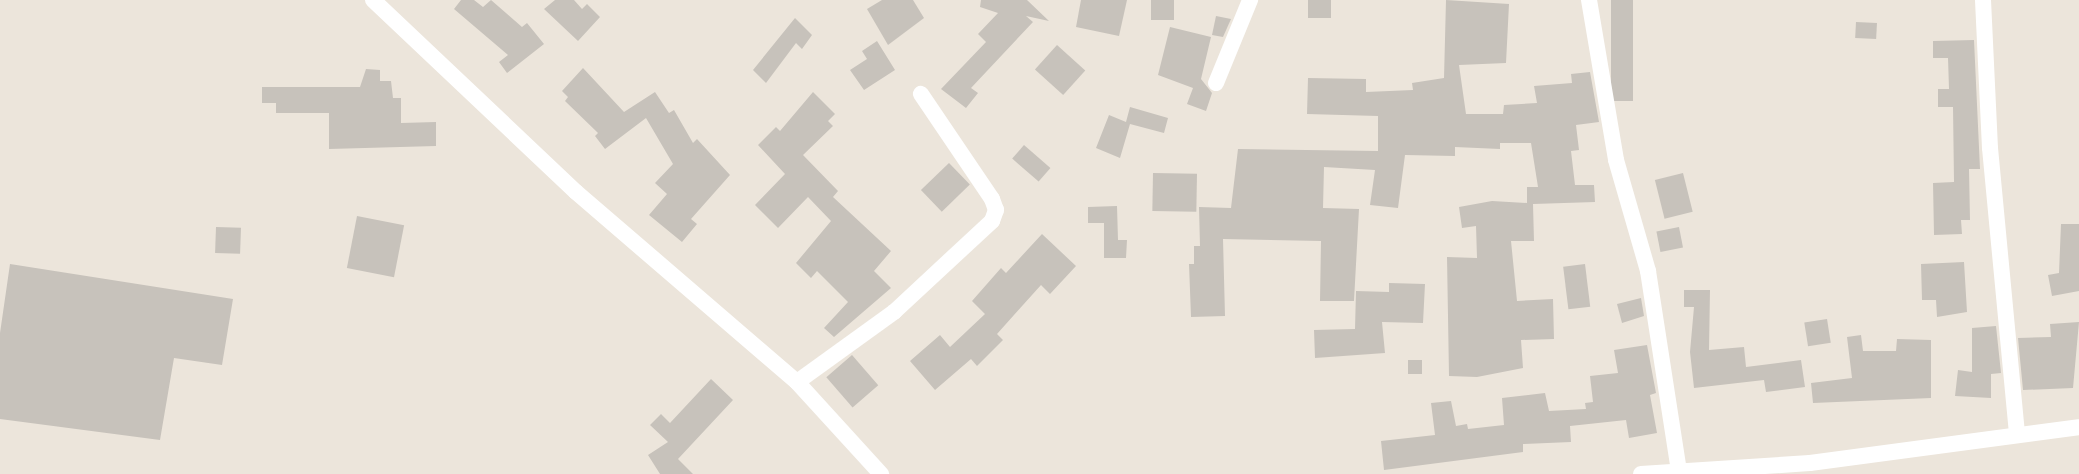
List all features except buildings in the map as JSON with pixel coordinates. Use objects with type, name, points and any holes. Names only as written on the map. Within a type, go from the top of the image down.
[{"type":"street","points":[[373,0],[576,192],[797,382],[881,474]]},
{"type":"street","points":[[1216,83],[1250,0]]},
{"type":"street","points":[[1589,0],[1616,160],[1648,271],[1679,471]]},
{"type":"street","points":[[1983,0],[1990,148],[2017,435]]},
{"type":"street","points":[[797,382],[894,312],[992,221],[996,210],[992,199],[921,94]]},
{"type":"street","points":[[1641,474],[1810,463],[2079,427]]}]
